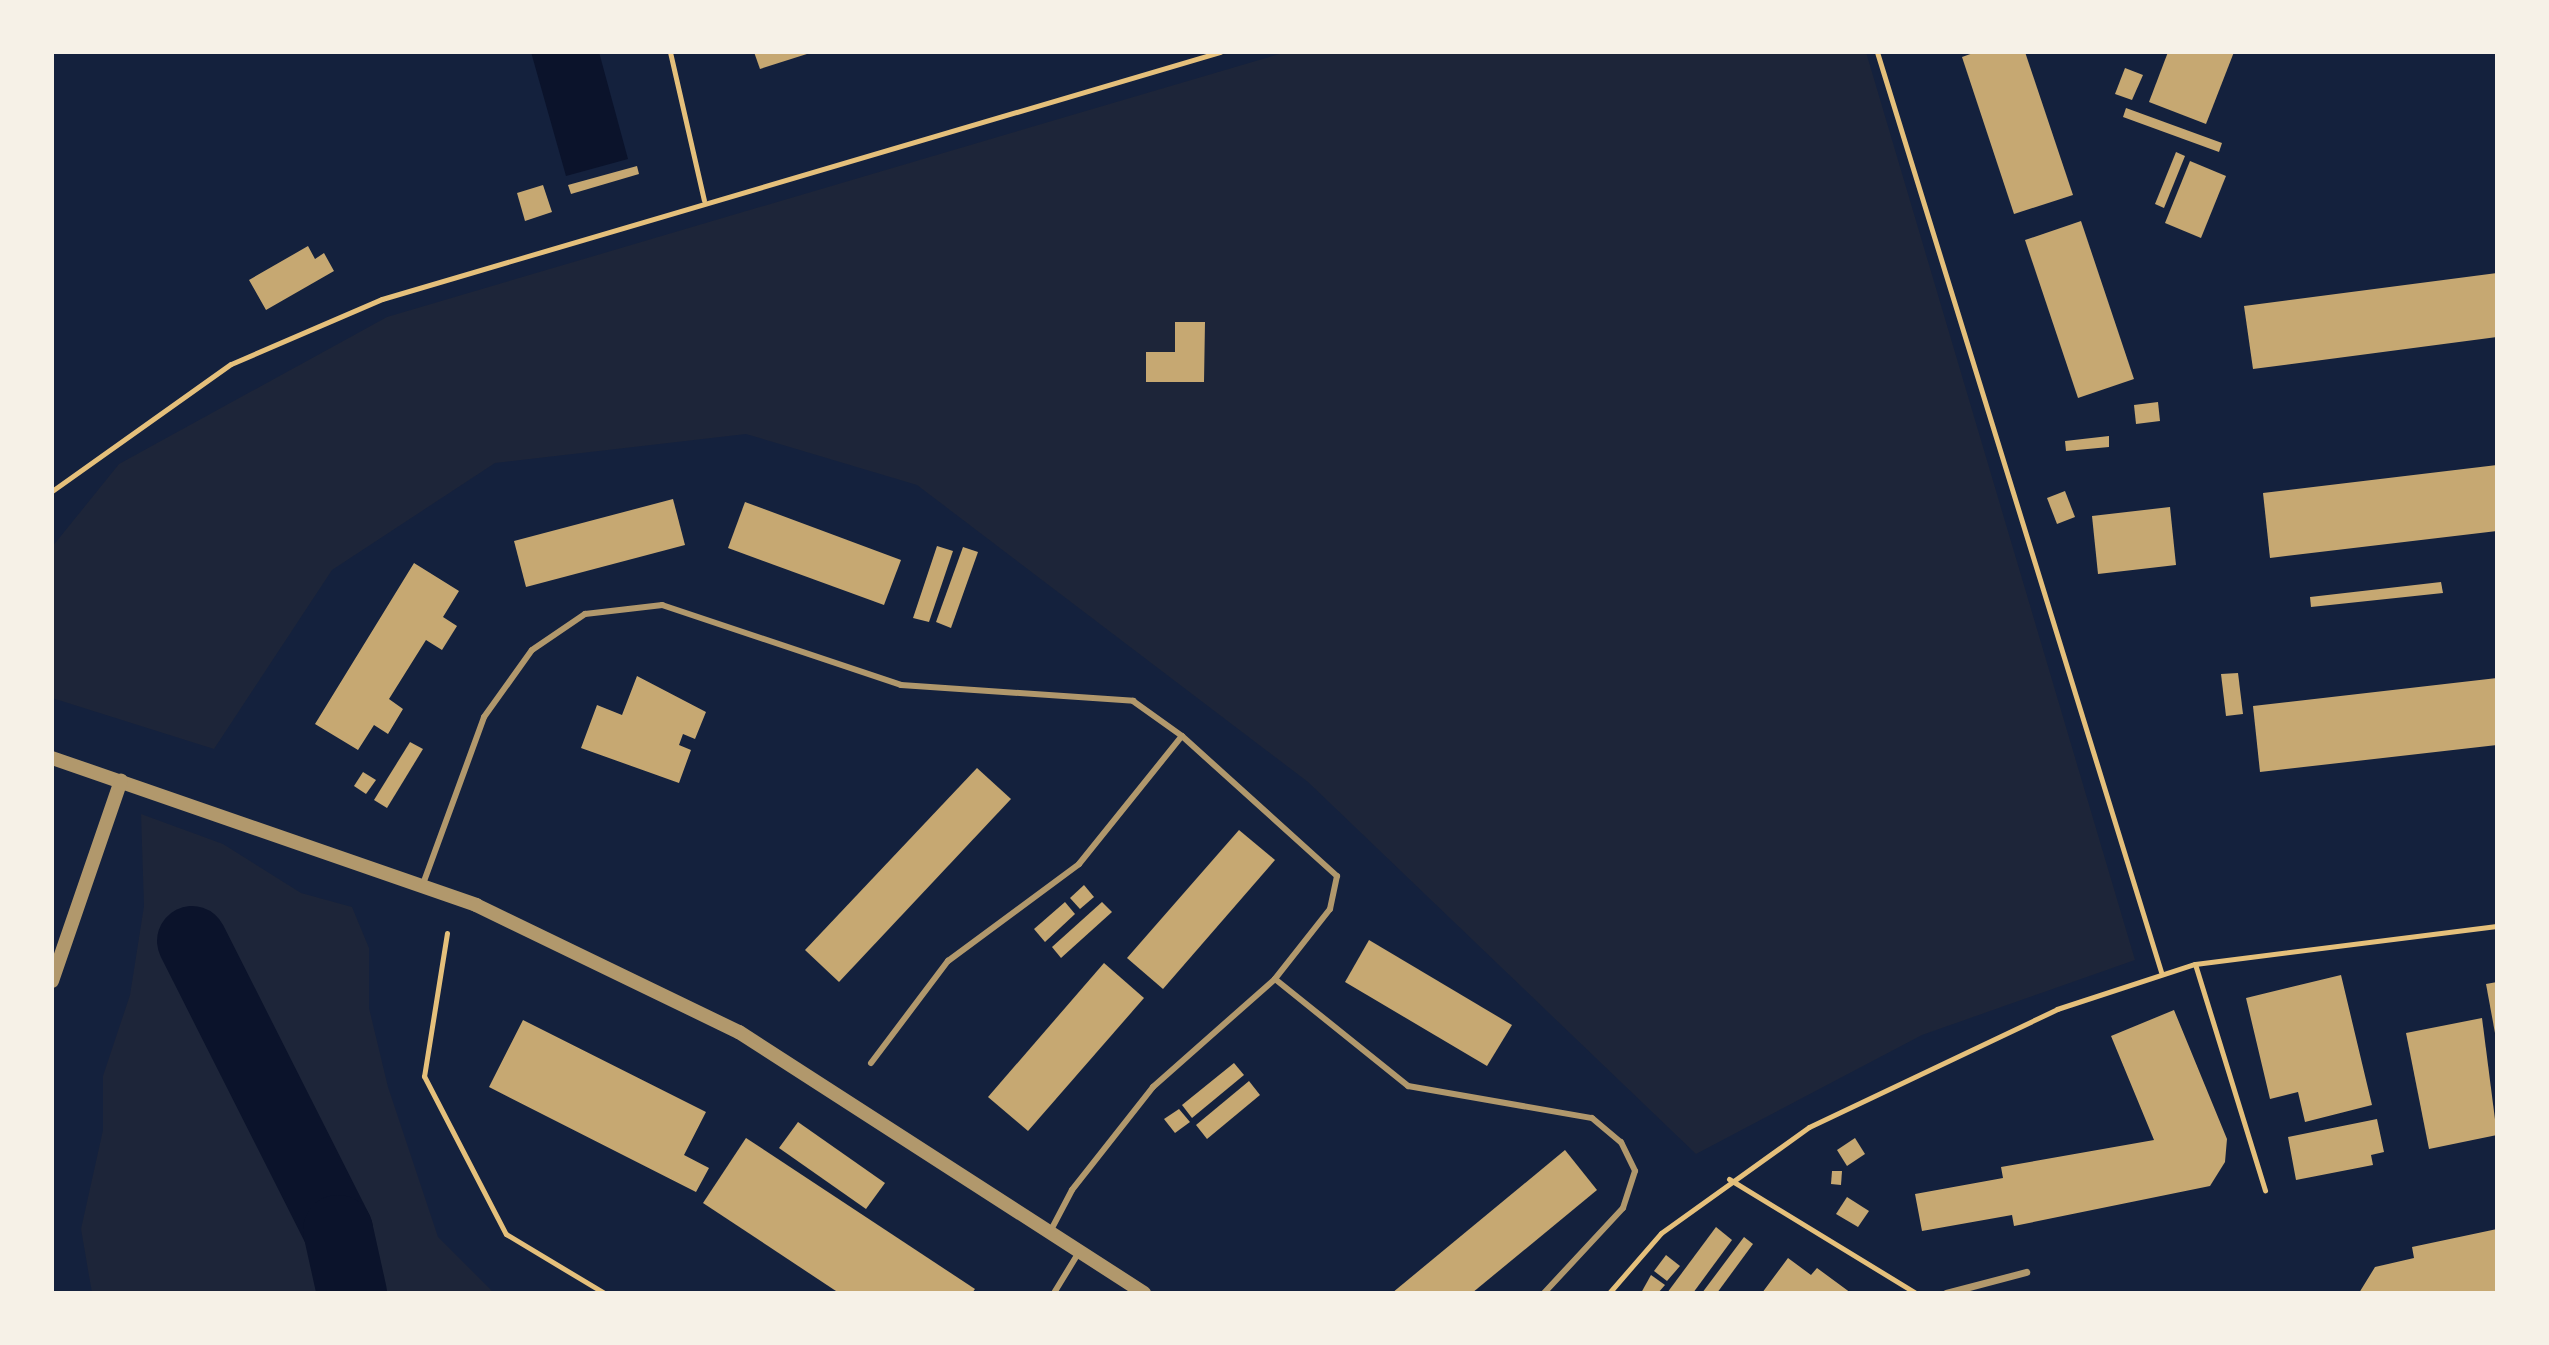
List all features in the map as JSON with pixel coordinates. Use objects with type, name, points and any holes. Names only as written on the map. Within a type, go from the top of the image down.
[{"type":"street","points":[[52,758],[423,885],[739,1032],[1051,1230],[1144,1293]]},
{"type":"street","points":[[52,981],[121,781]]},
{"type":"street","points":[[1946,1293],[2026,1272]]},
{"type":"lane","points":[[423,885],[484,717],[532,650],[585,614],[662,605],[901,685],[1133,701],[1182,736],[1337,876],[1330,909],[1275,979],[1153,1087],[1072,1190],[1051,1230]]},
{"type":"lane","points":[[871,1063],[948,961],[1079,864],[1182,736]]},
{"type":"lane","points":[[1275,979],[1408,1086],[1592,1118],[1621,1142],[1635,1171],[1623,1208],[1544,1293]]},
{"type":"lane","points":[[1054,1293],[1080,1249]]},
{"type":"path","points":[[670,52],[704,200]]},
{"type":"path","points":[[52,491],[231,364],[382,299],[704,200],[1220,52]]},
{"type":"path","points":[[1877,52],[2161,972]]},
{"type":"path","points":[[1609,1293],[1661,1233],[1728,1179],[1944,1056],[2161,972],[2195,964],[2497,926]]},
{"type":"path","points":[[447,933],[424,1076],[506,1234],[604,1293]]},
{"type":"path","points":[[2195,964],[2265,1190]]},
{"type":"path","points":[[1728,1179],[1916,1293]]},
{"type":"shaded area","points":[[531,52],[599,52],[628,159],[566,176]]},
{"type":"shaded area","points":[[1286,52],[1866,52],[2135,960],[1922,1035],[1696,1154],[1308,782],[917,485],[746,434],[495,463],[332,570],[214,749],[52,698],[52,547],[119,464],[387,317]]},
{"type":"shaded area","points":[[141,814],[223,844],[301,893],[352,907],[369,948],[369,1008],[388,1087],[438,1237],[494,1293],[92,1293],[81,1229],[103,1130],[103,1076],[130,995],[144,906]]},
{"type":"building","points":[[754,52],[810,52],[810,53],[760,69]]},
{"type":"building","points":[[1976,52],[2025,52],[2073,195],[2014,214],[1962,57]]},
{"type":"building","points":[[2168,52],[2234,52],[2206,124],[2149,102]]},
{"type":"building","points":[[2125,68],[2143,75],[2132,100],[2115,94]]},
{"type":"building","points":[[2126,108],[2222,143],[2219,152],[2123,117]]},
{"type":"building","points":[[2176,152],[2185,156],[2164,208],[2155,204]]},
{"type":"building","points":[[2190,161],[2226,176],[2201,238],[2165,223]]},
{"type":"building","points":[[637,166],[639,174],[571,194],[568,185]]},
{"type":"building","points":[[543,185],[552,212],[525,221],[517,193]]},
{"type":"building","points":[[2081,221],[2134,379],[2078,398],[2025,240]]},
{"type":"building","points":[[308,246],[315,259],[324,253],[334,271],[266,310],[249,280]]},
{"type":"building","points":[[2497,273],[2497,337],[2253,369],[2244,306]]},
{"type":"building","points":[[1175,322],[1205,322],[1204,382],[1146,382],[1146,352],[1175,352]]},
{"type":"building","points":[[2158,402],[2160,421],[2136,424],[2134,405]]},
{"type":"building","points":[[2109,436],[2109,447],[2066,451],[2065,441]]},
{"type":"building","points":[[2497,465],[2497,531],[2270,558],[2263,493]]},
{"type":"building","points":[[2065,491],[2075,517],[2057,524],[2047,498]]},
{"type":"building","points":[[673,499],[685,545],[526,587],[514,541]]},
{"type":"building","points":[[745,502],[901,560],[884,605],[728,548]]},
{"type":"building","points":[[2170,507],[2176,565],[2098,574],[2092,516]]},
{"type":"building","points":[[937,546],[953,551],[929,622],[913,618]]},
{"type":"building","points":[[963,547],[978,552],[951,628],[936,622]]},
{"type":"building","points":[[414,563],[459,591],[443,617],[457,626],[442,650],[426,640],[389,699],[403,709],[388,734],[374,725],[358,750],[315,724]]},
{"type":"building","points":[[2441,582],[2443,593],[2311,607],[2310,597]]},
{"type":"building","points":[[2238,673],[2243,714],[2226,716],[2221,674]]},
{"type":"building","points":[[637,676],[706,712],[695,739],[683,734],[679,745],[691,750],[679,783],[581,748],[597,705],[622,715]]},
{"type":"building","points":[[2497,678],[2497,745],[2260,772],[2253,706]]},
{"type":"building","points":[[410,742],[423,749],[387,808],[374,800]]},
{"type":"building","points":[[977,768],[1011,799],[839,982],[805,950]]},
{"type":"building","points":[[363,772],[376,780],[366,794],[354,786]]},
{"type":"building","points":[[1239,830],[1275,860],[1163,989],[1127,958]]},
{"type":"building","points":[[1084,885],[1094,897],[1080,909],[1070,898]]},
{"type":"building","points":[[1065,902],[1075,914],[1045,942],[1034,929]]},
{"type":"building","points":[[1102,902],[1112,912],[1061,958],[1052,947]]},
{"type":"building","points":[[1369,940],[1512,1025],[1487,1066],[1345,982]]},
{"type":"building","points":[[1104,963],[1144,998],[1028,1131],[988,1097]]},
{"type":"building","points":[[2341,975],[2372,1105],[2305,1122],[2298,1092],[2270,1099],[2246,998]]},
{"type":"building","points":[[2497,982],[2497,1033],[2495,1033],[2486,984]]},
{"type":"building","points":[[2174,1010],[2227,1139],[2225,1162],[2210,1186],[2014,1226],[2012,1215],[1922,1231],[1915,1194],[2003,1178],[2001,1167],[2154,1140],[2111,1036]]},
{"type":"building","points":[[2482,1018],[2497,1135],[2429,1149],[2406,1033]]},
{"type":"building","points":[[523,1020],[706,1112],[684,1155],[709,1168],[696,1192],[489,1087]]},
{"type":"building","points":[[1234,1063],[1244,1075],[1192,1118],[1182,1105]]},
{"type":"building","points":[[1249,1081],[1260,1095],[1207,1139],[1196,1125]]},
{"type":"building","points":[[1179,1109],[1190,1122],[1175,1133],[1164,1119]]},
{"type":"building","points":[[2377,1119],[2384,1152],[2371,1155],[2373,1165],[2296,1180],[2288,1137]]},
{"type":"building","points":[[798,1122],[885,1183],[866,1209],[779,1148]]},
{"type":"building","points":[[746,1138],[975,1289],[972,1293],[839,1293],[703,1203]]},
{"type":"building","points":[[1855,1138],[1865,1154],[1847,1166],[1837,1150]]},
{"type":"building","points":[[1565,1150],[1597,1190],[1472,1293],[1392,1293]]},
{"type":"building","points":[[1832,1171],[1842,1171],[1841,1185],[1831,1184]]},
{"type":"building","points":[[1847,1197],[1869,1211],[1858,1227],[1836,1214]]},
{"type":"building","points":[[1716,1227],[1732,1240],[1693,1293],[1667,1293]]},
{"type":"building","points":[[2497,1229],[2497,1293],[2359,1293],[2375,1267],[2414,1258],[2412,1247]]},
{"type":"building","points":[[1744,1237],[1753,1244],[1717,1293],[1702,1293]]},
{"type":"building","points":[[1666,1255],[1680,1266],[1667,1281],[1654,1271]]},
{"type":"building","points":[[1788,1258],[1811,1275],[1817,1268],[1851,1293],[1762,1293]]},
{"type":"building","points":[[1651,1275],[1665,1285],[1658,1293],[1641,1293]]},
{"type":"waterway","points":[[192,941],[338,1230],[352,1293]]}]
